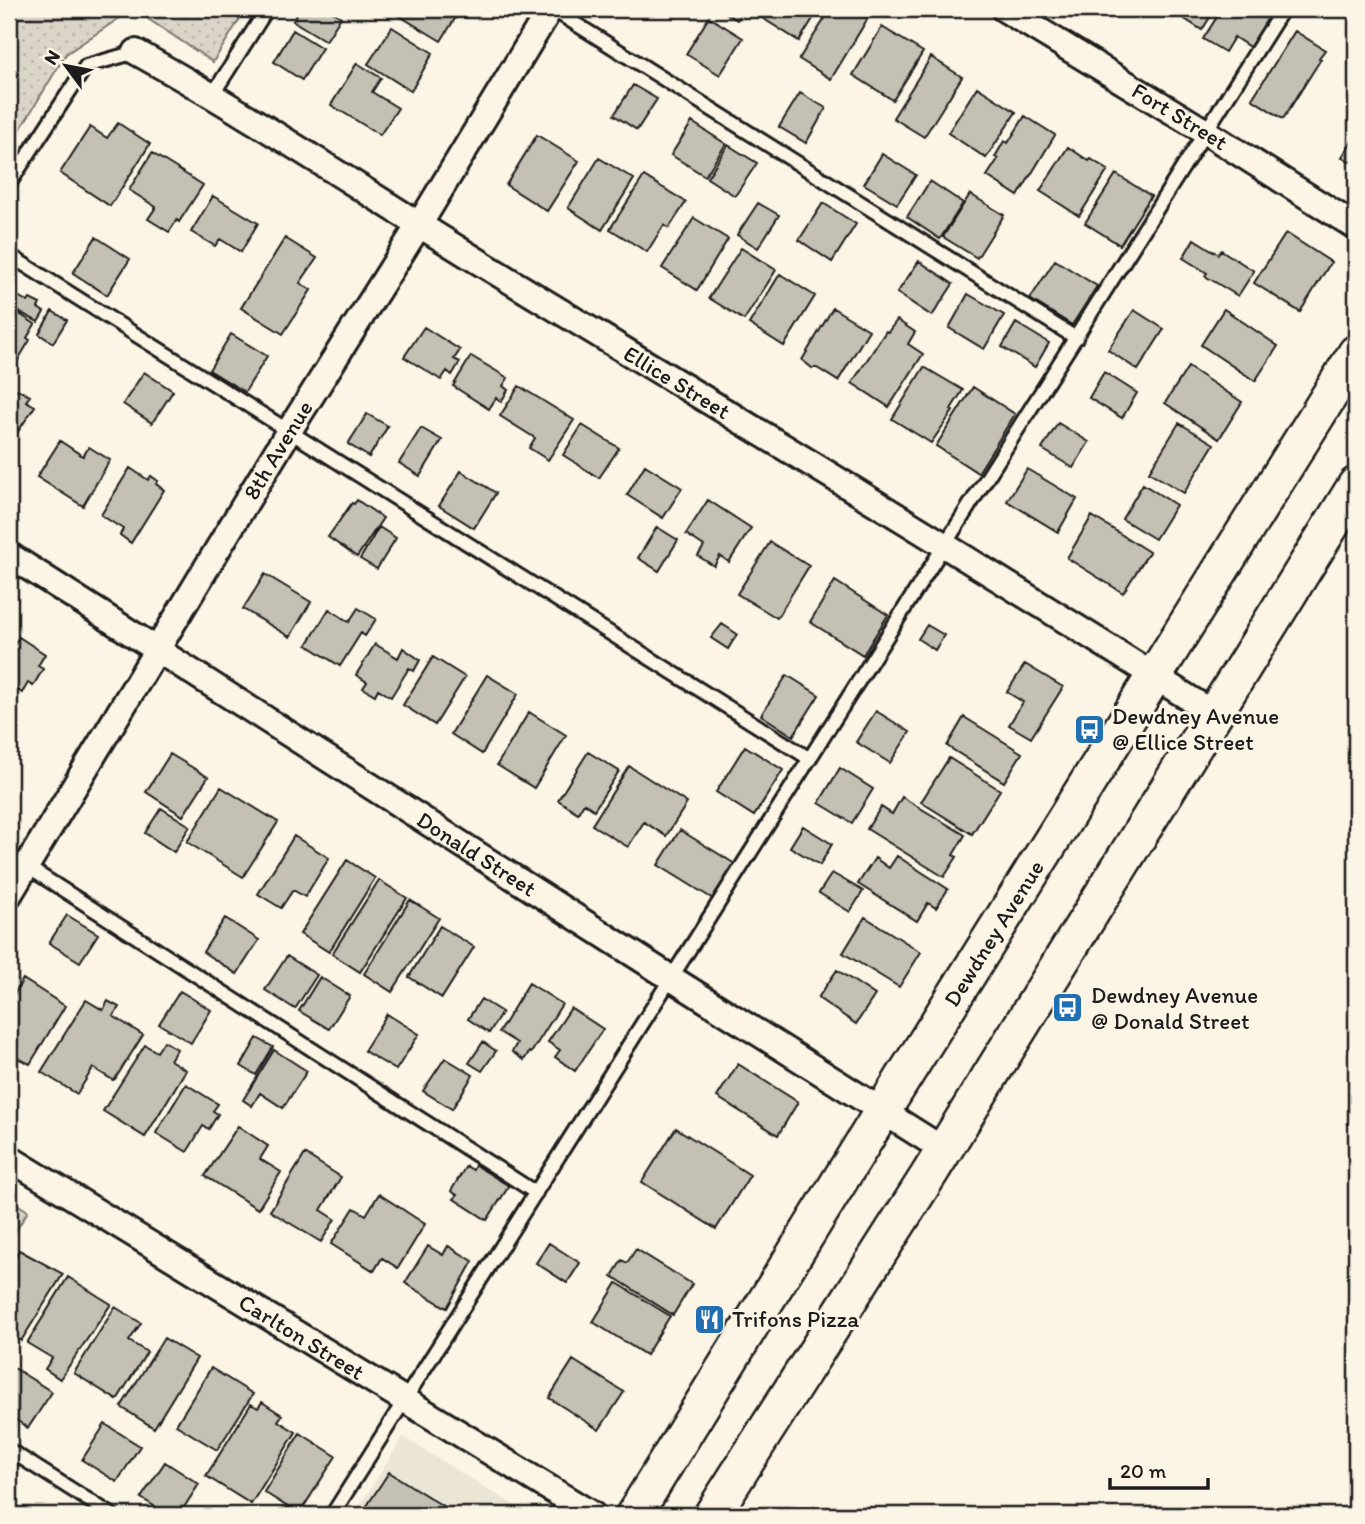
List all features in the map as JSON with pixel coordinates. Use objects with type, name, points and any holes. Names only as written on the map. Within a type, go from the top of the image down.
[{"type":"main road","name":"Dewdney Avenue","points":[[634,1515],[1356,353]]},
{"type":"main road","points":[[712,1515],[944,1150],[1356,485]]},
{"type":"street","name":"8th Avenue","points":[[9,895],[289,431],[551,9]]},
{"type":"street","name":"Fort Street","points":[[1004,9],[1356,227]]},
{"type":"street","name":"Ellice Street","points":[[136,52],[213,94],[419,225],[945,545],[1214,714]]},
{"type":"street","name":"Donald Street","points":[[9,555],[944,1150]]},
{"type":"street","name":"Carlton Street","points":[[9,1158],[593,1515]]},
{"type":"lane","points":[[213,94],[267,9]]},
{"type":"lane","points":[[551,9],[1076,338]]},
{"type":"lane","points":[[332,1515],[1283,9]]},
{"type":"lane","points":[[9,184],[86,66],[136,52]]},
{"type":"lane","points":[[9,255],[810,760]]},
{"type":"lane","points":[[26,866],[536,1193]]},
{"type":"lane","points":[[9,1450],[112,1515]]},
{"type":"shaded area","points":[[9,9],[133,9],[66,54],[9,148]]},
{"type":"shaded area","points":[[133,9],[246,9],[213,62]]},
{"type":"shaded area","points":[[9,1199],[28,1211],[9,1242]]},
{"type":"shaded area","points":[[403,1437],[530,1515],[354,1515]]},
{"type":"building","points":[[300,9],[328,9],[341,17],[326,41],[293,21]]},
{"type":"building","points":[[388,9],[461,9],[441,41]]},
{"type":"building","points":[[719,9],[744,9],[737,20]]},
{"type":"building","points":[[763,9],[819,9],[799,41],[759,16]]},
{"type":"building","points":[[831,9],[853,9],[868,18],[831,79],[799,59]]},
{"type":"building","points":[[1169,9],[1215,9],[1202,30]]},
{"type":"building","points":[[1222,9],[1275,9],[1251,48],[1234,37],[1225,52],[1203,39]]},
{"type":"building","points":[[709,17],[743,38],[720,75],[686,54]]},
{"type":"building","points":[[392,27],[433,53],[411,91],[368,64]]},
{"type":"building","points":[[882,27],[923,52],[893,100],[853,75]]},
{"type":"building","points":[[293,30],[322,48],[302,80],[274,62]]},
{"type":"building","points":[[1295,31],[1325,50],[1283,119],[1252,99]]},
{"type":"building","points":[[931,57],[962,77],[924,137],[893,118]]},
{"type":"building","points":[[357,63],[381,78],[372,92],[398,108],[380,135],[331,105]]},
{"type":"building","points":[[633,85],[657,99],[637,130],[614,115]]},
{"type":"building","points":[[977,87],[1016,112],[986,158],[948,133]]},
{"type":"building","points":[[800,93],[826,108],[806,143],[779,127]]},
{"type":"building","points":[[1025,116],[1055,135],[1018,196],[987,176],[998,159],[995,157],[1004,141],[1008,143]]},
{"type":"building","points":[[692,122],[726,144],[705,176],[671,155]]},
{"type":"building","points":[[118,123],[150,144],[110,206],[60,173],[90,127],[107,138]]},
{"type":"building","points":[[537,135],[579,161],[547,211],[506,185]]},
{"type":"building","points":[[1356,135],[1356,165],[1342,157]]},
{"type":"building","points":[[728,145],[757,163],[735,196],[707,178]]},
{"type":"building","points":[[1068,147],[1108,170],[1079,216],[1040,191]]},
{"type":"building","points":[[152,153],[203,185],[179,222],[177,220],[169,232],[148,219],[156,207],[129,190]]},
{"type":"building","points":[[882,154],[916,175],[897,204],[864,184]]},
{"type":"building","points":[[599,158],[634,179],[602,230],[568,208]]},
{"type":"building","points":[[1116,174],[1151,196],[1120,245],[1085,223]]},
{"type":"building","points":[[644,176],[686,202],[669,228],[664,225],[647,252],[610,229]]},
{"type":"building","points":[[930,181],[963,203],[940,239],[907,217]]},
{"type":"building","points":[[970,194],[1004,215],[977,258],[943,237]]},
{"type":"building","points":[[213,196],[258,223],[241,252],[220,239],[215,246],[191,232]]},
{"type":"building","points":[[758,203],[779,215],[758,248],[737,235]]},
{"type":"building","points":[[823,203],[856,224],[832,262],[799,240]]},
{"type":"building","points":[[694,218],[728,239],[697,290],[662,268]]},
{"type":"building","points":[[1286,233],[1331,262],[1300,312],[1254,283]]},
{"type":"building","points":[[96,237],[130,259],[107,295],[73,273]]},
{"type":"building","points":[[285,238],[317,258],[300,283],[311,290],[283,334],[241,308]]},
{"type":"building","points":[[1194,239],[1218,254],[1221,250],[1254,271],[1238,296],[1205,276],[1207,273],[1183,258]]},
{"type":"building","points":[[741,248],[776,270],[744,320],[709,298]]},
{"type":"building","points":[[1055,260],[1097,286],[1072,325],[1030,299]]},
{"type":"building","points":[[919,261],[953,284],[932,316],[897,293]]},
{"type":"building","points":[[780,274],[815,296],[784,346],[749,324]]},
{"type":"building","points":[[968,294],[1004,315],[984,349],[949,328]]},
{"type":"building","points":[[18,296],[28,302],[30,299],[40,304],[38,308],[44,312],[38,322],[10,307]]},
{"type":"building","points":[[10,308],[35,324],[27,338],[30,340],[10,373]]},
{"type":"building","points":[[833,308],[869,330],[838,381],[802,360]]},
{"type":"building","points":[[1224,309],[1278,346],[1255,381],[1201,345]]},
{"type":"building","points":[[1134,310],[1164,329],[1138,370],[1108,350]]},
{"type":"building","points":[[52,311],[67,320],[53,343],[39,334]]},
{"type":"building","points":[[897,320],[915,332],[908,344],[923,354],[889,407],[852,383],[886,331],[888,332]]},
{"type":"building","points":[[1016,323],[1049,343],[1035,367],[1002,347]]},
{"type":"building","points":[[424,327],[460,350],[454,359],[460,362],[452,375],[447,371],[441,380],[404,357]]},
{"type":"building","points":[[231,334],[267,356],[245,392],[209,370]]},
{"type":"building","points":[[471,356],[508,378],[503,386],[508,390],[501,402],[496,398],[489,409],[453,386]]},
{"type":"building","points":[[924,367],[963,390],[951,409],[953,411],[931,443],[892,419]]},
{"type":"building","points":[[1188,367],[1242,402],[1219,439],[1165,403]]},
{"type":"building","points":[[144,372],[173,391],[152,423],[123,404]]},
{"type":"building","points":[[1104,372],[1137,393],[1122,418],[1089,398]]},
{"type":"building","points":[[519,386],[574,420],[548,460],[529,448],[535,438],[500,416]]},
{"type":"building","points":[[973,387],[1015,414],[978,473],[936,446]]},
{"type":"building","points":[[17,389],[30,396],[26,401],[35,406],[9,445],[9,390],[14,393]]},
{"type":"building","points":[[367,414],[388,426],[369,457],[348,444]]},
{"type":"building","points":[[1058,423],[1089,442],[1073,468],[1042,449]]},
{"type":"building","points":[[1179,423],[1214,444],[1184,493],[1149,472]]},
{"type":"building","points":[[582,425],[619,448],[599,478],[563,455]]},
{"type":"building","points":[[421,428],[442,440],[420,476],[399,463]]},
{"type":"building","points":[[60,441],[83,456],[89,447],[110,460],[83,506],[37,477]]},
{"type":"building","points":[[645,465],[682,488],[663,518],[627,495]]},
{"type":"building","points":[[130,468],[148,480],[151,476],[164,490],[131,543],[120,535],[123,529],[101,515]]},
{"type":"building","points":[[1027,469],[1077,499],[1058,532],[1007,501]]},
{"type":"building","points":[[461,471],[496,493],[474,528],[439,506]]},
{"type":"building","points":[[1143,484],[1176,505],[1155,539],[1122,519]]},
{"type":"building","points":[[357,500],[383,518],[357,557],[328,537]]},
{"type":"building","points":[[708,500],[751,528],[729,562],[720,556],[714,566],[698,556],[704,546],[686,534]]},
{"type":"building","points":[[1092,516],[1149,552],[1123,593],[1067,558]]},
{"type":"building","points":[[379,527],[396,538],[377,569],[360,559]]},
{"type":"building","points":[[657,527],[678,540],[659,571],[638,558]]},
{"type":"building","points":[[770,542],[809,566],[777,618],[737,594]]},
{"type":"building","points":[[265,574],[311,602],[290,637],[243,609]]},
{"type":"building","points":[[835,581],[888,615],[863,655],[810,622]]},
{"type":"building","points":[[358,608],[376,619],[365,636],[361,633],[340,666],[307,645],[329,609],[349,622]]},
{"type":"building","points":[[722,624],[737,634],[728,649],[711,638]]},
{"type":"building","points":[[927,625],[944,635],[935,650],[918,639]]},
{"type":"building","points":[[19,637],[45,654],[38,666],[43,669],[33,686],[28,683],[22,693],[9,684],[9,649],[11,650]]},
{"type":"building","points":[[375,644],[398,658],[403,648],[420,660],[414,671],[409,668],[391,697],[378,689],[375,695],[363,688],[367,682],[356,675]]},
{"type":"building","points":[[433,657],[465,677],[435,725],[403,705]]},
{"type":"building","points":[[1025,664],[1063,687],[1031,738],[1009,725],[1023,702],[1007,692]]},
{"type":"building","points":[[487,675],[518,694],[482,754],[451,734]]},
{"type":"building","points":[[787,675],[819,695],[793,736],[761,715]]},
{"type":"building","points":[[876,711],[910,732],[890,763],[856,742]]},
{"type":"building","points":[[529,712],[566,735],[534,788],[497,765]]},
{"type":"building","points":[[964,717],[1022,753],[1004,782],[947,746]]},
{"type":"building","points":[[745,746],[783,770],[754,816],[716,792]]},
{"type":"building","points":[[588,752],[619,771],[594,810],[584,803],[578,813],[558,800]]},
{"type":"building","points":[[170,754],[208,777],[183,816],[146,792]]},
{"type":"building","points":[[949,758],[1000,790],[972,834],[921,802]]},
{"type":"building","points":[[629,766],[687,803],[666,836],[644,822],[628,847],[592,825]]},
{"type":"building","points":[[840,768],[873,789],[852,823],[819,803]]},
{"type":"building","points":[[221,787],[278,822],[243,877],[187,842]]},
{"type":"building","points":[[902,797],[965,835],[953,855],[957,857],[944,877],[867,829],[881,807],[892,814]]},
{"type":"building","points":[[161,808],[190,826],[174,852],[145,833]]},
{"type":"building","points":[[803,826],[832,844],[820,865],[790,847]]},
{"type":"building","points":[[680,830],[735,864],[713,899],[658,865]]},
{"type":"building","points":[[294,836],[329,858],[305,897],[293,890],[281,908],[258,894]]},
{"type":"building","points":[[897,856],[948,889],[936,908],[928,903],[917,921],[858,884],[875,858],[889,868]]},
{"type":"building","points":[[347,860],[375,878],[329,952],[300,934]]},
{"type":"building","points":[[832,873],[863,891],[850,912],[819,893]]},
{"type":"building","points":[[379,880],[407,898],[360,972],[332,954]]},
{"type":"building","points":[[410,900],[439,918],[392,992],[364,974]]},
{"type":"building","points":[[67,915],[98,934],[80,962],[49,943]]},
{"type":"building","points":[[865,917],[921,952],[899,987],[843,953]]},
{"type":"building","points":[[225,918],[259,940],[237,974],[203,952]]},
{"type":"building","points":[[440,926],[474,947],[442,998],[409,977]]},
{"type":"building","points":[[287,956],[317,975],[295,1009],[265,990]]},
{"type":"building","points":[[837,970],[875,995],[856,1024],[818,998]]},
{"type":"building","points":[[320,977],[350,996],[329,1029],[299,1011]]},
{"type":"building","points":[[23,979],[65,1006],[30,1064],[9,1054],[9,1018],[13,1011],[9,1008],[9,1003]]},
{"type":"building","points":[[529,983],[562,1004],[524,1060],[512,1052],[517,1043],[499,1032]]},
{"type":"building","points":[[180,991],[211,1010],[191,1043],[159,1024]]},
{"type":"building","points":[[481,999],[502,1012],[489,1033],[468,1019]]},
{"type":"building","points":[[86,1000],[103,1010],[108,1001],[119,1007],[113,1016],[143,1035],[115,1079],[93,1068],[77,1094],[41,1072]]},
{"type":"building","points":[[571,1008],[603,1029],[575,1071],[555,1057],[560,1050],[548,1042]]},
{"type":"building","points":[[387,1014],[419,1034],[396,1070],[364,1051]]},
{"type":"building","points":[[257,1038],[273,1047],[256,1075],[241,1066]]},
{"type":"building","points":[[164,1041],[177,1049],[170,1060],[186,1070],[145,1137],[103,1111],[145,1045],[157,1052]]},
{"type":"building","points":[[483,1042],[496,1051],[482,1071],[469,1063]]},
{"type":"building","points":[[274,1050],[307,1071],[283,1108],[260,1093],[252,1106],[243,1100]]},
{"type":"building","points":[[445,1058],[473,1075],[452,1109],[423,1091]]},
{"type":"building","points":[[738,1064],[798,1102],[778,1135],[717,1097]]},
{"type":"building","points":[[186,1084],[218,1104],[213,1111],[218,1114],[209,1129],[203,1126],[187,1152],[156,1133]]},
{"type":"building","points":[[238,1126],[268,1146],[260,1159],[281,1172],[258,1209],[205,1176]]},
{"type":"building","points":[[676,1128],[750,1175],[716,1229],[642,1182]]},
{"type":"building","points":[[305,1154],[341,1177],[321,1210],[335,1219],[321,1242],[270,1211]]},
{"type":"building","points":[[475,1165],[509,1186],[487,1220],[454,1199],[457,1195],[451,1191],[466,1166],[473,1170]]},
{"type":"building","points":[[379,1194],[425,1224],[398,1268],[382,1258],[374,1271],[331,1244],[354,1208],[366,1215]]},
{"type":"building","points":[[549,1243],[580,1263],[567,1283],[536,1263]]},
{"type":"building","points":[[428,1246],[443,1255],[448,1246],[473,1261],[447,1308],[405,1283]]},
{"type":"building","points":[[636,1249],[692,1284],[673,1315],[612,1276],[622,1260],[627,1263]]},
{"type":"building","points":[[19,1250],[63,1274],[21,1341],[9,1334],[9,1267]]},
{"type":"building","points":[[68,1277],[111,1304],[60,1379],[45,1369],[52,1358],[27,1343]]},
{"type":"building","points":[[617,1283],[670,1316],[646,1355],[593,1322]]},
{"type":"building","points":[[115,1307],[141,1323],[129,1341],[147,1352],[117,1400],[74,1373]]},
{"type":"building","points":[[164,1338],[197,1358],[154,1428],[121,1407]]},
{"type":"building","points":[[573,1360],[624,1392],[599,1430],[549,1398]]},
{"type":"building","points":[[11,1366],[52,1392],[28,1428],[9,1415]]},
{"type":"building","points":[[211,1368],[253,1394],[217,1450],[176,1425]]},
{"type":"building","points":[[262,1402],[282,1415],[278,1421],[296,1432],[251,1504],[206,1476],[251,1404],[258,1408]]},
{"type":"building","points":[[105,1424],[140,1446],[117,1482],[82,1460]]},
{"type":"building","points":[[300,1433],[336,1456],[299,1514],[264,1492]]},
{"type":"building","points":[[165,1462],[199,1484],[179,1515],[169,1515],[141,1498]]},
{"type":"building","points":[[389,1472],[457,1515],[361,1515]]},
{"type":"place","name":"Dewdney Avenue @ Ellice Street","points":[[1089,729]]},
{"type":"place","name":"Dewdney Avenue @ Donald Street","points":[[1068,1008]]},
{"type":"place","name":"Trifons Pizza","points":[[709,1319]]}]
